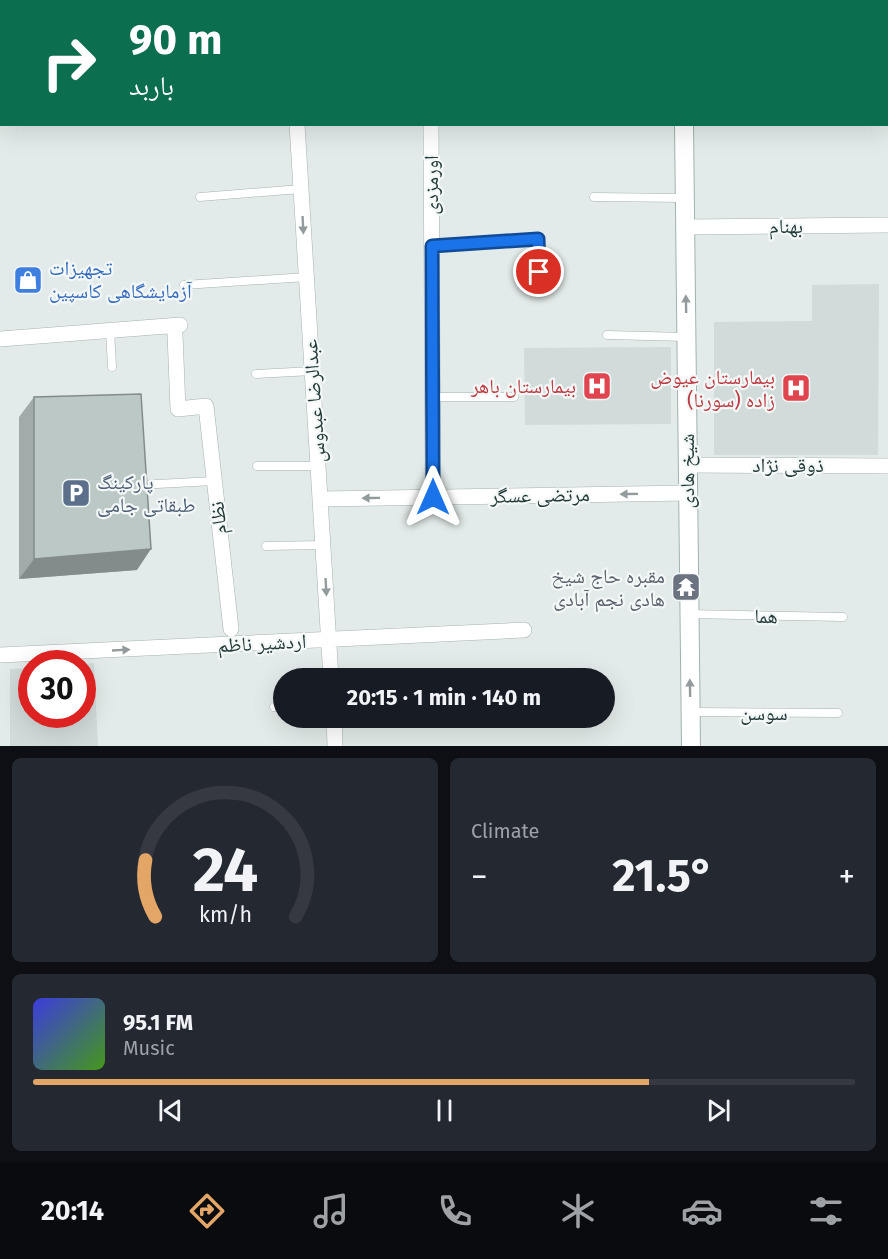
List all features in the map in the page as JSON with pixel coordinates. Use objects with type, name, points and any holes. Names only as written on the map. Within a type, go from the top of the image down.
[{"type":"street","name":"عبدالرضا عبدوس","points":[[297,126],[330,668]]},
{"type":"street","name":"اورمزدی","points":[[431,126],[433,497]]},
{"type":"street","name":"شیخ هادی","points":[[684,126],[691,746]]},
{"type":"street","name":"بهنام","points":[[685,227],[888,225]]},
{"type":"street","name":"نظام","points":[[111,330],[177,329],[178,409],[206,406],[231,629]]},
{"type":"street","points":[[0,339],[111,330]]},
{"type":"street","name":"ذوقی نژاد","points":[[688,465],[888,466]]},
{"type":"street","name":"مرتضی عسگر","points":[[320,499],[687,493]]},
{"type":"street","name":"اردشیر ناظم","points":[[0,655],[524,630]]},
{"type":"street","points":[[334,728],[335,746]]},
{"type":"lane","points":[[200,197],[301,189]]},
{"type":"lane","points":[[594,197],[685,198]]},
{"type":"lane","points":[[432,246],[538,239],[539,289]]},
{"type":"lane","points":[[184,285],[307,277]]},
{"type":"lane","points":[[111,330],[112,368]]},
{"type":"lane","points":[[607,335],[686,337]]},
{"type":"lane","points":[[256,374],[312,371]]},
{"type":"lane","points":[[432,397],[514,397]]},
{"type":"lane","points":[[256,466],[318,466]]},
{"type":"lane","points":[[139,495],[138,484],[214,481]]},
{"type":"lane","points":[[266,546],[323,545]]},
{"type":"lane","name":"هما","points":[[689,615],[843,617]]},
{"type":"lane","name":"سوسن","points":[[691,712],[838,713]]},
{"type":"shaded area","name":"بیمارستان عیوض زاده (سورنا)","points":[[879,284],[878,455],[714,455],[714,322],[812,321],[812,285]]},
{"type":"shaded area","name":"بیمارستان باهر","points":[[671,347],[671,424],[525,425],[524,348]]},
{"type":"shaded area","points":[[10,669],[18,669],[18,728],[96,728],[96,704],[98,746],[10,746]]},
{"type":"building","name":"پارکینگ طبقاتی جامی","points":[[141,394],[151,549],[34,559],[34,397]]},
{"type":"place","name":"تجهیزات آزمایشگاهی کاسپین","points":[[28,280]]},
{"type":"place","name":"بیمارستان باهر","points":[[597,386]]},
{"type":"place","name":"بیمارستان عیوض زاده (سورنا)","points":[[796,388]]},
{"type":"place","name":"پارکینگ طبقاتی جامی","points":[[76,493]]},
{"type":"place","name":"مقبره حاج شیخ هادی نجم آبادی","points":[[686,587]]},
{"type":"route","points":[[433,497],[432,246],[538,239],[539,272]]}]
